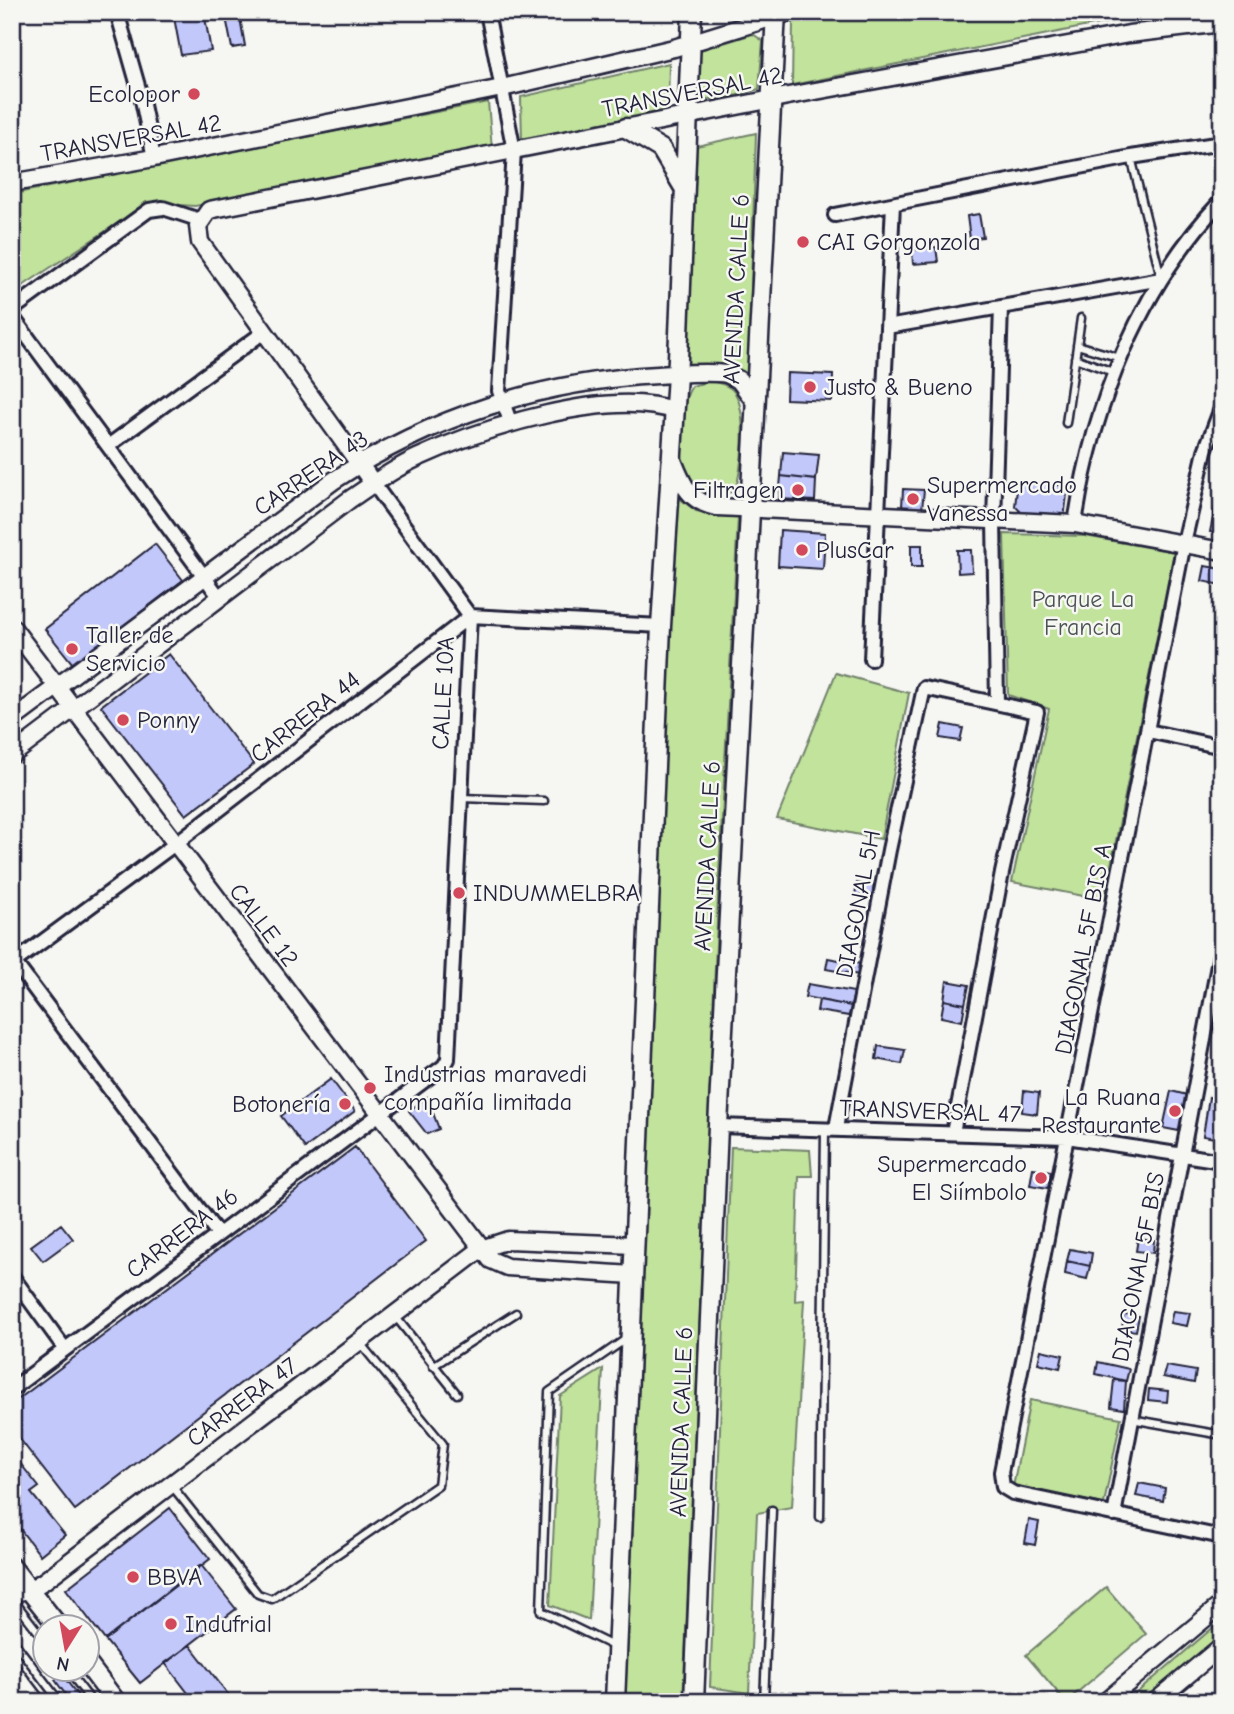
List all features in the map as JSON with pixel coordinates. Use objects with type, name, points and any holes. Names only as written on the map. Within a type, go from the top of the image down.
[{"type":"main road","points":[[615,1702],[661,626],[677,374],[692,12]]},
{"type":"main road","name":"AVENIDA CALLE 6","points":[[694,1702],[718,1126],[755,402],[771,99],[781,14]]},
{"type":"main road","points":[[625,128],[661,149],[684,189]]},
{"type":"main road","points":[[12,1567],[21,1591],[43,1612]]},
{"type":"main road","points":[[12,1672],[35,1702]]},
{"type":"main road","points":[[101,1682],[116,1702]]},
{"type":"street","points":[[117,12],[142,100],[154,158]]},
{"type":"street","points":[[487,12],[514,151],[499,391],[511,424]]},
{"type":"street","name":"TRANSVERSAL 42","points":[[12,183],[154,158],[502,88],[690,42],[781,14]]},
{"type":"street","name":"TRANSVERSAL 42","points":[[200,220],[209,210],[771,99],[1129,34],[1222,23]]},
{"type":"street","points":[[835,215],[1131,157],[1222,143]]},
{"type":"street","points":[[1075,524],[1091,444],[1113,372],[1161,279],[1222,200]]},
{"type":"street","points":[[871,659],[893,204]]},
{"type":"street","points":[[12,310],[145,212],[163,208],[200,220]]},
{"type":"street","name":"CALLE 10A","points":[[200,220],[200,242],[470,616],[448,1059],[444,1066],[378,1114]]},
{"type":"street","points":[[887,327],[1161,279]]},
{"type":"street","points":[[953,1133],[1002,873],[1037,712],[997,703],[994,520],[1001,307]]},
{"type":"street","points":[[12,316],[220,598]]},
{"type":"street","points":[[108,446],[264,332]]},
{"type":"street","name":"CARRERA 43","points":[[12,720],[359,464],[434,427],[502,401],[578,383],[677,374],[719,373],[733,376],[744,384],[755,402]]},
{"type":"street","name":"CARRERA 43","points":[[12,755],[373,484],[418,458],[511,424],[554,413],[619,404],[655,404],[675,411]]},
{"type":"street","name":"DIAGONAL 5F BIS A","points":[[1114,1516],[1013,1493],[1003,1487],[1001,1472],[1184,543],[1205,451],[1222,406]]},
{"type":"street","points":[[672,458],[684,486],[696,501],[750,510],[1075,524],[1222,551]]},
{"type":"street","points":[[470,616],[661,626]]},
{"type":"street","name":"CARRERA 44","points":[[13,962],[175,844],[470,616]]},
{"type":"street","name":"CALLE 12","points":[[12,627],[481,1249]]},
{"type":"street","name":"DIAGONAL 5H","points":[[831,1128],[924,688],[997,703]]},
{"type":"street","points":[[1148,731],[1222,747]]},
{"type":"street","name":"DIAGONAL 5F BIS","points":[[1114,1516],[1180,1153],[1222,944]]},
{"type":"street","points":[[13,962],[218,1234]]},
{"type":"street","name":"CARRERA 46","points":[[12,1389],[378,1114]]},
{"type":"street","name":"TRANSVERSAL 47","points":[[718,1126],[1067,1137],[1222,1161]]},
{"type":"street","name":"CARRERA 47","points":[[21,1591],[171,1485],[481,1249],[508,1240],[635,1245]]},
{"type":"street","points":[[481,1249],[491,1260],[507,1267],[633,1275]]},
{"type":"street","points":[[12,1276],[65,1349]]},
{"type":"street","points":[[1114,1516],[1222,1537]]},
{"type":"street","points":[[1105,1702],[1222,1604]]},
{"type":"street","points":[[1155,1702],[1222,1646]]},
{"type":"lane","points":[[1131,157],[1161,279]]},
{"type":"lane","points":[[1066,424],[1081,318]]},
{"type":"lane","points":[[1077,345],[1120,358]]},
{"type":"lane","points":[[1075,359],[1113,372]]},
{"type":"lane","points":[[461,798],[544,801]]},
{"type":"lane","points":[[820,1517],[831,1128]]},
{"type":"lane","points":[[433,1366],[516,1313]]},
{"type":"lane","points":[[394,1315],[457,1394]]},
{"type":"lane","points":[[617,1647],[541,1611],[549,1392],[631,1336]]},
{"type":"lane","points":[[171,1485],[258,1594],[272,1599],[438,1485],[443,1444],[359,1342]]},
{"type":"lane","points":[[1131,1419],[1222,1435]]},
{"type":"lane","points":[[764,1702],[772,1510]]},
{"type":"lane","points":[[12,1598],[32,1624]]},
{"type":"lane","points":[[12,1639],[60,1702]]},
{"type":"lane","points":[[77,1682],[92,1702]]},
{"type":"green space","points":[[835,12],[1190,12],[1133,17],[792,85],[793,22]]},
{"type":"green space","points":[[753,34],[763,41],[759,89],[724,99],[702,99],[698,82],[700,50]]},
{"type":"green space","points":[[669,63],[668,111],[522,143],[521,97]]},
{"type":"green space","points":[[488,102],[492,149],[195,206],[148,203],[12,293],[12,194]]},
{"type":"green space","points":[[756,133],[748,380],[729,366],[687,365],[692,147]]},
{"type":"green space","points":[[710,381],[733,390],[739,403],[743,428],[740,470],[735,491],[708,499],[691,489],[685,477],[680,436],[687,395],[692,386]]},
{"type":"green space","points":[[679,498],[696,511],[738,517],[719,875],[683,1702],[625,1702],[670,621]]},
{"type":"green space","name":"Parque La Francia","points":[[1004,534],[1085,536],[1174,552],[1104,900],[1012,882],[1049,709],[1008,695]]},
{"type":"green space","points":[[836,673],[909,693],[881,839],[777,819]]},
{"type":"green space","points":[[731,1147],[810,1150],[812,1176],[799,1176],[795,1301],[804,1300],[792,1507],[757,1513],[749,1693],[710,1687]]},
{"type":"green space","points":[[603,1369],[589,1620],[550,1605],[560,1396]]},
{"type":"green space","points":[[1030,1400],[1121,1418],[1104,1504],[1013,1487]]},
{"type":"green space","points":[[1106,1587],[1146,1634],[1066,1702],[1026,1655]]},
{"type":"green space","points":[[1222,1620],[1222,1637],[1144,1702],[1126,1702]]},
{"type":"building","points":[[173,12],[204,12],[211,51],[181,55]]},
{"type":"building","points":[[225,12],[239,12],[245,46],[232,48]]},
{"type":"building","points":[[979,214],[983,237],[970,239],[967,216]]},
{"type":"building","points":[[936,247],[938,262],[913,264],[912,250]]},
{"type":"building","name":"Justo & Bueno","points":[[787,373],[833,375],[832,401],[786,399]]},
{"type":"building","points":[[783,452],[819,455],[816,480],[781,476]]},
{"type":"building","name":"Filtragen","points":[[781,476],[816,480],[815,501],[779,499]]},
{"type":"building","points":[[1018,481],[1068,486],[1064,519],[1023,514],[1015,506]]},
{"type":"building","name":"Supermercado Vanessa","points":[[903,489],[924,490],[922,509],[902,507]]},
{"type":"building","points":[[1217,498],[1222,499],[1222,534],[1210,532]]},
{"type":"building","name":"PlusCar","points":[[780,530],[825,533],[823,569],[778,566]]},
{"type":"building","points":[[155,544],[183,580],[73,664],[45,629]]},
{"type":"building","points":[[911,545],[922,545],[922,567],[911,567]]},
{"type":"building","points":[[957,550],[971,550],[972,572],[958,573]]},
{"type":"building","points":[[1205,566],[1222,569],[1222,585],[1202,581]]},
{"type":"building","points":[[169,654],[254,764],[186,815],[101,706]]},
{"type":"building","points":[[943,724],[963,728],[960,741],[940,738]]},
{"type":"building","points":[[857,883],[874,885],[872,897],[855,895]]},
{"type":"building","points":[[828,958],[861,964],[859,975],[826,969]]},
{"type":"building","points":[[947,981],[969,985],[965,1004],[944,1000]]},
{"type":"building","points":[[808,984],[854,992],[851,1006],[805,997]]},
{"type":"building","points":[[819,1000],[851,1006],[849,1016],[817,1011]]},
{"type":"building","points":[[944,1000],[965,1004],[962,1021],[941,1017]]},
{"type":"building","points":[[878,1046],[905,1050],[902,1064],[876,1059]]},
{"type":"building","points":[[331,1079],[355,1111],[305,1148],[281,1116]]},
{"type":"building","points":[[1024,1091],[1039,1093],[1037,1114],[1022,1112]]},
{"type":"building","name":"La Ruana Restaurante","points":[[1171,1091],[1187,1095],[1179,1131],[1163,1128]]},
{"type":"building","points":[[427,1097],[439,1129],[427,1134],[409,1111]]},
{"type":"building","points":[[1209,1097],[1222,1099],[1221,1139],[1203,1136]]},
{"type":"building","points":[[355,1147],[426,1241],[75,1510],[12,1429],[12,1404]]},
{"type":"building","name":"Supermercado El Siímbolo","points":[[1033,1168],[1051,1171],[1048,1188],[1030,1185]]},
{"type":"building","points":[[61,1224],[73,1239],[43,1261],[31,1246]]},
{"type":"building","points":[[1138,1238],[1154,1240],[1153,1253],[1136,1251]]},
{"type":"building","points":[[1070,1249],[1092,1253],[1090,1266],[1067,1261]]},
{"type":"building","points":[[1067,1261],[1090,1266],[1087,1279],[1065,1274]]},
{"type":"building","points":[[1173,1311],[1190,1313],[1187,1326],[1170,1323]]},
{"type":"building","points":[[1124,1314],[1139,1316],[1136,1331],[1122,1329]]},
{"type":"building","points":[[1041,1350],[1063,1355],[1060,1368],[1038,1363]]},
{"type":"building","points":[[1098,1362],[1129,1369],[1126,1381],[1096,1374]]},
{"type":"building","points":[[1166,1366],[1196,1371],[1194,1383],[1163,1377]]},
{"type":"building","points":[[1114,1380],[1126,1381],[1124,1409],[1111,1407]]},
{"type":"building","points":[[1149,1389],[1168,1391],[1167,1402],[1148,1400]]},
{"type":"building","points":[[12,1453],[39,1487],[31,1493],[65,1535],[40,1555],[12,1519]]},
{"type":"building","points":[[1139,1483],[1165,1488],[1163,1501],[1136,1496]]},
{"type":"building","name":"BBVA","points":[[170,1508],[210,1559],[105,1640],[102,1636],[102,1612],[84,1612],[66,1589]]},
{"type":"building","points":[[1029,1520],[1039,1522],[1035,1545],[1025,1543]]},
{"type":"building","name":"Indufrial","points":[[201,1565],[236,1609],[140,1683],[105,1640]]},
{"type":"building","points":[[190,1645],[234,1702],[195,1702],[165,1663]]},
{"type":"building","points":[[56,1682],[67,1682],[83,1702],[71,1702]]},
{"type":"place","name":"Ecolopor","points":[[194,94]]},
{"type":"place","name":"CAI Gorgonzola","points":[[803,242]]},
{"type":"place","name":"Justo & Bueno","points":[[810,387]]},
{"type":"place","name":"Filtragen","points":[[798,490]]},
{"type":"place","name":"Supermercado Vanessa","points":[[913,499]]},
{"type":"place","name":"PlusCar","points":[[802,550]]},
{"type":"place","name":"Taller de Servicio","points":[[72,649]]},
{"type":"place","name":"Ponny","points":[[123,720]]},
{"type":"place","name":"INDUMMELBRA","points":[[459,893]]},
{"type":"place","name":"Industrias maravedi compañía limitada","points":[[370,1088]]},
{"type":"place","name":"Botonería","points":[[345,1104]]},
{"type":"place","name":"La Ruana Restaurante","points":[[1175,1111]]},
{"type":"place","name":"Supermercado El Siímbolo","points":[[1041,1178]]},
{"type":"place","name":"BBVA","points":[[133,1577]]},
{"type":"place","name":"Indufrial","points":[[171,1624]]}]
